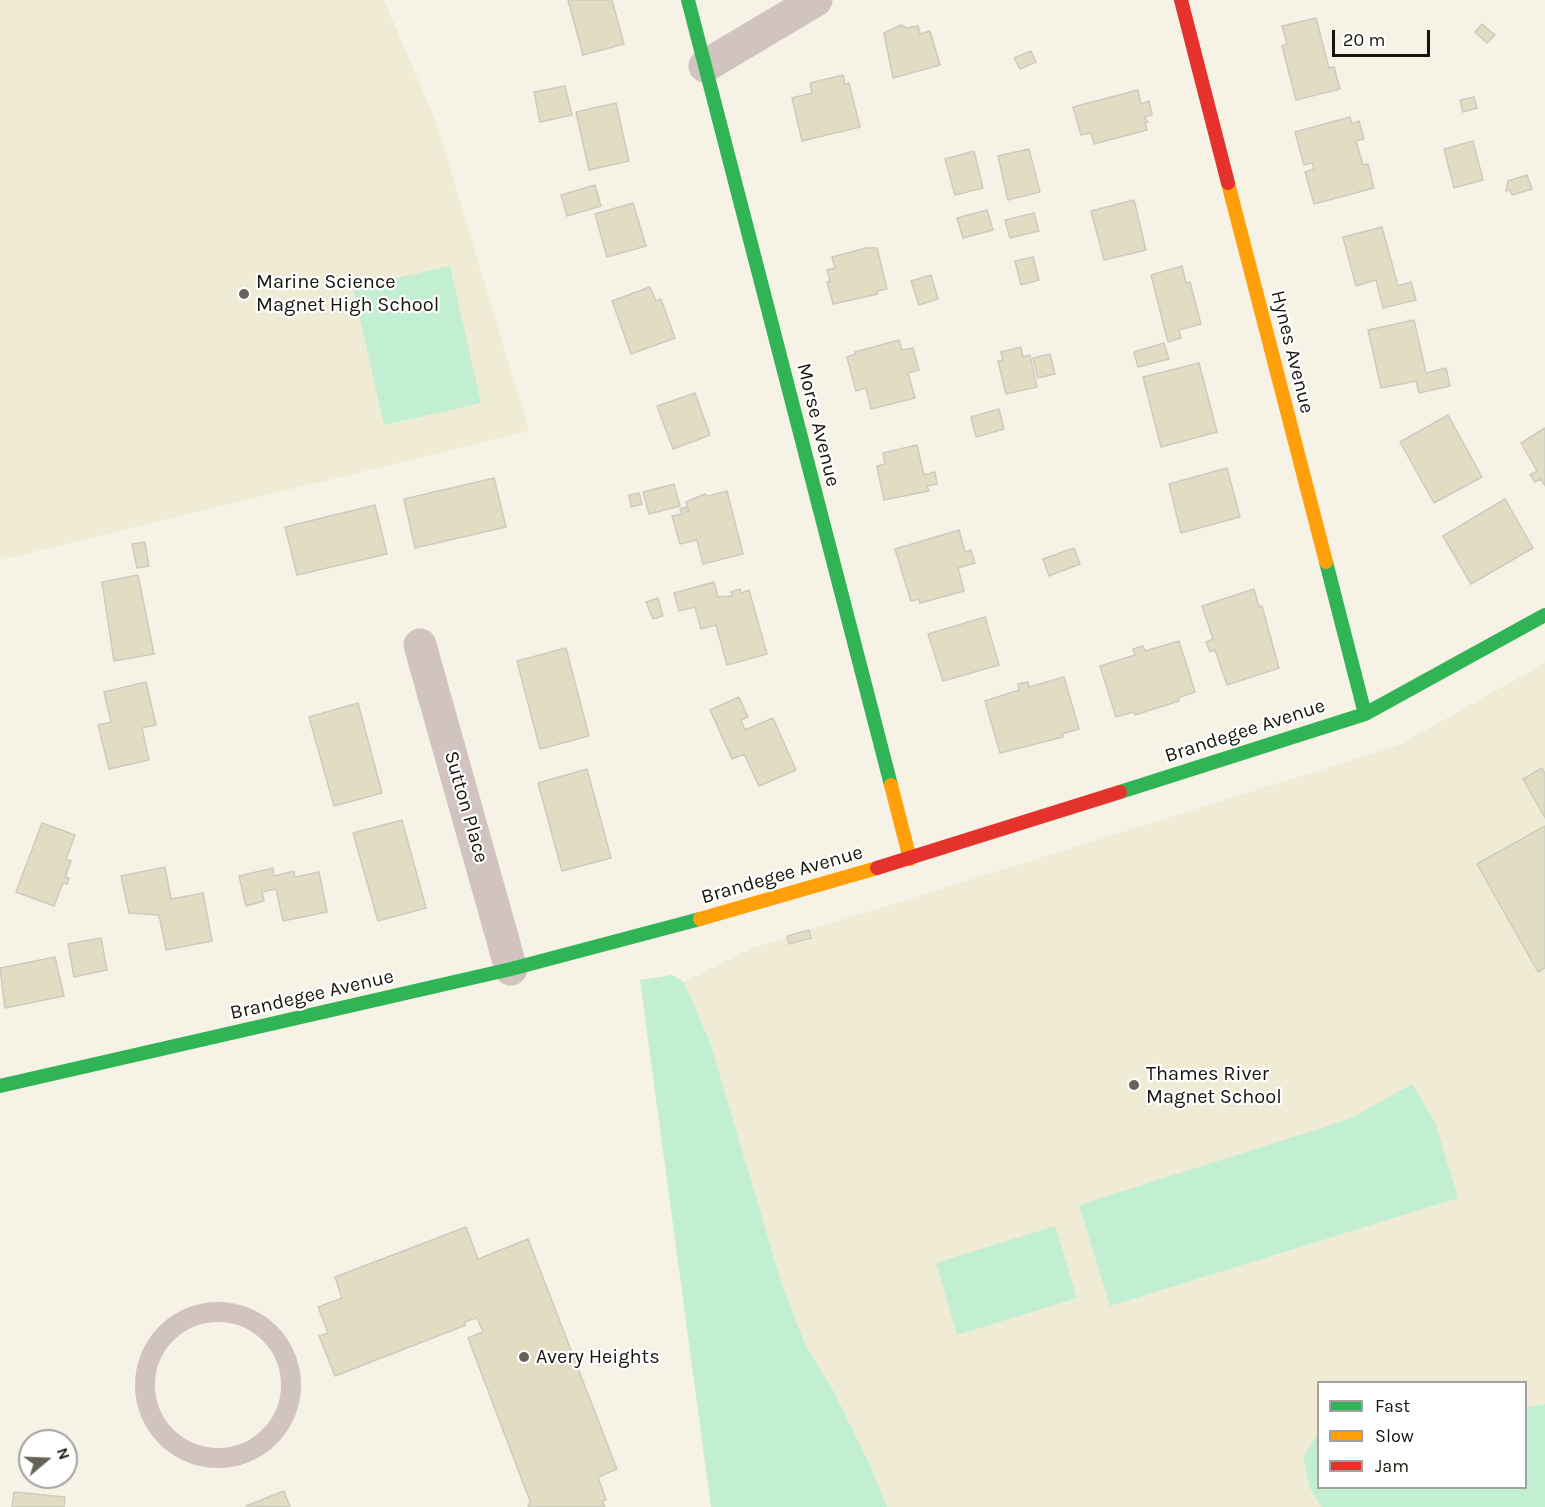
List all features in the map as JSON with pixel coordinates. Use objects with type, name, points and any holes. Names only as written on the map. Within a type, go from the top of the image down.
[{"type":"street","name":"Morse Avenue","points":[[688,0],[910,859]]},
{"type":"street","points":[[705,66],[816,0]]},
{"type":"street","name":"Hynes Avenue","points":[[1181,0],[1365,714]]},
{"type":"street","name":"Brandegee Avenue","points":[[0,1086],[511,969],[654,932],[910,859],[1365,714],[1545,615]]},
{"type":"street","name":"Sutton Place","points":[[420,645],[511,969]]},
{"type":"lane","points":[[224,1311],[249,1318],[268,1330],[283,1349],[290,1372],[291,1395],[284,1418],[270,1437],[261,1444],[251,1451],[229,1458],[205,1458],[183,1450],[163,1435],[149,1413],[144,1388],[147,1364],[158,1341],[176,1323],[199,1313],[224,1311]]},
{"type":"shaded area","name":"Marine Science Magnet High School","points":[[0,0],[384,0],[434,117],[529,431],[0,560]]},
{"type":"shaded area","name":"Thames River Magnet School","points":[[1545,663],[1545,1404],[1527,1407],[1527,1381],[1317,1381],[1317,1436],[1303,1457],[1310,1488],[1321,1507],[887,1507],[868,1461],[833,1390],[805,1344],[783,1288],[710,1042],[684,982],[752,948],[1397,746]]},
{"type":"green space","points":[[450,266],[481,403],[384,425],[353,288]]},
{"type":"green space","points":[[672,975],[684,982],[710,1042],[783,1288],[805,1344],[833,1390],[868,1461],[887,1507],[711,1507],[640,980]]},
{"type":"green space","points":[[1412,1084],[1435,1122],[1458,1198],[1110,1306],[1079,1205],[1328,1126],[1355,1116]]},
{"type":"green space","points":[[1055,1226],[1077,1298],[957,1335],[936,1263]]},
{"type":"green space","points":[[1545,1404],[1545,1507],[1321,1507],[1310,1488],[1303,1457],[1317,1436],[1317,1489],[1527,1489],[1527,1407]]},
{"type":"building","points":[[568,0],[612,0],[624,44],[583,55]]},
{"type":"building","points":[[1316,18],[1329,68],[1334,67],[1340,89],[1296,100],[1282,46],[1287,44],[1282,26]]},
{"type":"building","points":[[1482,24],[1495,35],[1487,43],[1475,32]]},
{"type":"building","points":[[901,25],[907,28],[918,26],[920,34],[930,31],[940,65],[893,78],[884,33]]},
{"type":"building","points":[[1031,51],[1036,62],[1020,69],[1014,58]]},
{"type":"building","points":[[843,75],[845,85],[849,83],[860,127],[802,141],[792,98],[812,93],[810,83]]},
{"type":"building","points":[[565,86],[572,115],[540,122],[534,92]]},
{"type":"building","points":[[1138,90],[1141,104],[1149,101],[1152,115],[1144,117],[1148,122],[1145,123],[1147,130],[1094,144],[1091,133],[1081,135],[1073,107]]},
{"type":"building","points":[[1474,97],[1477,108],[1463,112],[1460,100]]},
{"type":"building","points":[[616,103],[629,161],[589,170],[576,112]]},
{"type":"building","points":[[1350,117],[1352,124],[1359,121],[1364,139],[1356,141],[1363,165],[1368,164],[1374,188],[1314,204],[1305,172],[1314,169],[1312,163],[1304,165],[1295,132]]},
{"type":"building","points":[[1473,141],[1483,180],[1454,188],[1444,149]]},
{"type":"building","points":[[1029,149],[1040,192],[1008,200],[998,156]]},
{"type":"building","points":[[974,151],[983,188],[955,195],[945,159]]},
{"type":"building","points":[[1527,175],[1532,189],[1512,195],[1510,190],[1506,191],[1508,181]]},
{"type":"building","points":[[595,185],[601,206],[567,216],[561,195]]},
{"type":"building","points":[[1134,200],[1146,250],[1104,260],[1091,211]]},
{"type":"building","points":[[633,203],[646,246],[607,257],[595,214]]},
{"type":"building","points":[[987,210],[993,230],[963,238],[957,218]]},
{"type":"building","points":[[1034,213],[1039,231],[1010,238],[1005,220]]},
{"type":"building","points":[[1382,227],[1398,286],[1411,282],[1416,300],[1383,308],[1376,280],[1356,286],[1343,237]]},
{"type":"building","points":[[866,248],[877,248],[887,289],[877,291],[878,294],[833,304],[827,282],[830,281],[827,270],[835,268],[832,257]]},
{"type":"building","points":[[1033,257],[1039,280],[1021,285],[1015,261]]},
{"type":"building","points":[[1182,266],[1186,283],[1190,282],[1201,324],[1179,330],[1181,338],[1168,342],[1151,275]]},
{"type":"building","points":[[931,275],[938,299],[919,305],[911,281]]},
{"type":"building","points":[[650,287],[656,301],[661,299],[675,338],[631,354],[612,301]]},
{"type":"building","points":[[1414,320],[1426,373],[1446,368],[1450,386],[1419,393],[1416,381],[1381,388],[1368,330]]},
{"type":"building","points":[[899,340],[902,350],[913,348],[919,370],[908,373],[915,398],[871,409],[866,388],[856,391],[847,357],[856,354],[855,352]]},
{"type":"building","points":[[1164,343],[1169,359],[1138,367],[1134,352]]},
{"type":"building","points":[[1021,347],[1023,357],[1030,355],[1037,387],[1006,394],[998,361],[1003,360],[1001,352]]},
{"type":"building","points":[[1050,354],[1055,374],[1038,378],[1033,358]]},
{"type":"building","points":[[1199,363],[1217,432],[1161,447],[1143,377]]},
{"type":"building","points":[[695,393],[710,435],[673,449],[657,406]]},
{"type":"building","points":[[999,409],[1004,429],[976,437],[971,417]]},
{"type":"building","points":[[1448,415],[1482,477],[1434,503],[1400,442]]},
{"type":"building","points":[[1545,428],[1545,486],[1541,479],[1535,482],[1530,475],[1537,471],[1521,443]]},
{"type":"building","points":[[917,445],[924,475],[935,472],[937,484],[927,486],[929,491],[884,500],[877,466],[885,464],[883,453]]},
{"type":"building","points":[[1227,468],[1240,517],[1181,533],[1169,484]]},
{"type":"building","points":[[494,478],[506,527],[415,548],[404,499]]},
{"type":"building","points":[[674,484],[680,506],[649,514],[643,492]]},
{"type":"building","points":[[727,491],[743,554],[703,564],[697,540],[680,544],[672,516],[682,514],[680,509],[686,507],[687,512],[689,511],[686,502],[705,494],[708,496]]},
{"type":"building","points":[[639,493],[642,504],[631,507],[629,495]]},
{"type":"building","points":[[1505,499],[1533,548],[1471,584],[1443,536]]},
{"type":"building","points":[[375,505],[387,554],[297,575],[285,527]]},
{"type":"building","points":[[959,530],[965,552],[971,550],[975,563],[958,568],[964,591],[920,603],[919,599],[911,601],[895,549]]},
{"type":"building","points":[[145,542],[149,566],[137,568],[132,544]]},
{"type":"building","points":[[1074,548],[1080,564],[1049,576],[1043,559]]},
{"type":"building","points":[[138,575],[154,654],[114,661],[102,582]]},
{"type":"building","points":[[714,582],[718,597],[732,596],[731,592],[740,589],[741,593],[749,590],[767,654],[727,665],[716,625],[701,629],[695,607],[679,611],[674,593]]},
{"type":"building","points":[[1254,589],[1259,607],[1262,606],[1279,668],[1227,685],[1215,650],[1210,652],[1206,642],[1213,639],[1202,606]]},
{"type":"building","points":[[658,598],[663,616],[653,619],[646,602]]},
{"type":"building","points":[[985,617],[999,665],[943,681],[928,634]]},
{"type":"building","points":[[1179,641],[1195,692],[1178,698],[1179,701],[1135,715],[1134,712],[1116,717],[1100,666],[1135,655],[1133,649],[1143,646],[1145,651]]},
{"type":"building","points":[[566,648],[589,736],[540,749],[517,661]]},
{"type":"building","points":[[1064,677],[1079,729],[1062,734],[1063,737],[1000,753],[985,701],[1019,690],[1018,684],[1028,682],[1029,687]]},
{"type":"building","points":[[146,682],[156,725],[142,728],[149,760],[109,769],[98,725],[111,722],[104,692]]},
{"type":"building","points":[[739,697],[748,717],[741,720],[745,730],[773,718],[796,770],[759,786],[744,754],[732,759],[710,710]]},
{"type":"building","points":[[358,703],[382,793],[334,806],[309,717]]},
{"type":"building","points":[[1542,768],[1545,774],[1545,818],[1523,779]]},
{"type":"building","points":[[587,769],[611,858],[562,871],[538,783]]},
{"type":"building","points":[[402,820],[426,908],[378,921],[353,833]]},
{"type":"building","points":[[42,823],[75,835],[66,859],[71,861],[65,877],[69,878],[67,884],[63,883],[54,906],[16,892]]},
{"type":"building","points":[[1545,826],[1545,968],[1538,972],[1477,864]]},
{"type":"building","points":[[165,867],[171,899],[203,893],[212,941],[166,950],[159,915],[129,913],[121,876]]},
{"type":"building","points":[[273,868],[274,876],[294,871],[295,877],[319,872],[327,912],[283,921],[276,889],[262,892],[264,901],[246,906],[239,876]]},
{"type":"building","points":[[809,930],[811,938],[789,944],[787,936]]},
{"type":"building","points":[[101,938],[107,970],[74,977],[68,944]]},
{"type":"building","points":[[55,957],[64,996],[5,1008],[0,968]]},
{"type":"building","name":"Avery Heights","points":[[466,1227],[478,1259],[528,1239],[617,1469],[598,1477],[606,1500],[602,1501],[605,1507],[528,1507],[530,1501],[468,1338],[483,1332],[477,1318],[464,1322],[466,1325],[335,1376],[319,1336],[328,1333],[318,1307],[342,1298],[335,1277]]},
{"type":"building","points":[[284,1491],[290,1507],[246,1506]]},
{"type":"building","points":[[14,1492],[65,1497],[64,1507],[12,1507]]},
{"type":"traffic: fast","points":[[688,0],[891,785]]},
{"type":"traffic: fast","points":[[1326,562],[1365,714]]},
{"type":"traffic: fast","points":[[1120,792],[1365,714],[1545,615]]},
{"type":"traffic: fast","points":[[0,1086],[511,969],[700,919]]},
{"type":"traffic: slow","points":[[1228,183],[1326,562]]},
{"type":"traffic: slow","points":[[891,785],[910,859]]},
{"type":"traffic: slow","points":[[700,919],[877,868]]},
{"type":"traffic: jam","points":[[1181,0],[1228,183]]},
{"type":"traffic: jam","points":[[877,868],[1120,792]]},
{"type":"place","name":"Marine Science Magnet High School","points":[[244,294]]},
{"type":"place","name":"Thames River Magnet School","points":[[1134,1085]]},
{"type":"place","name":"Avery Heights","points":[[524,1357]]}]
